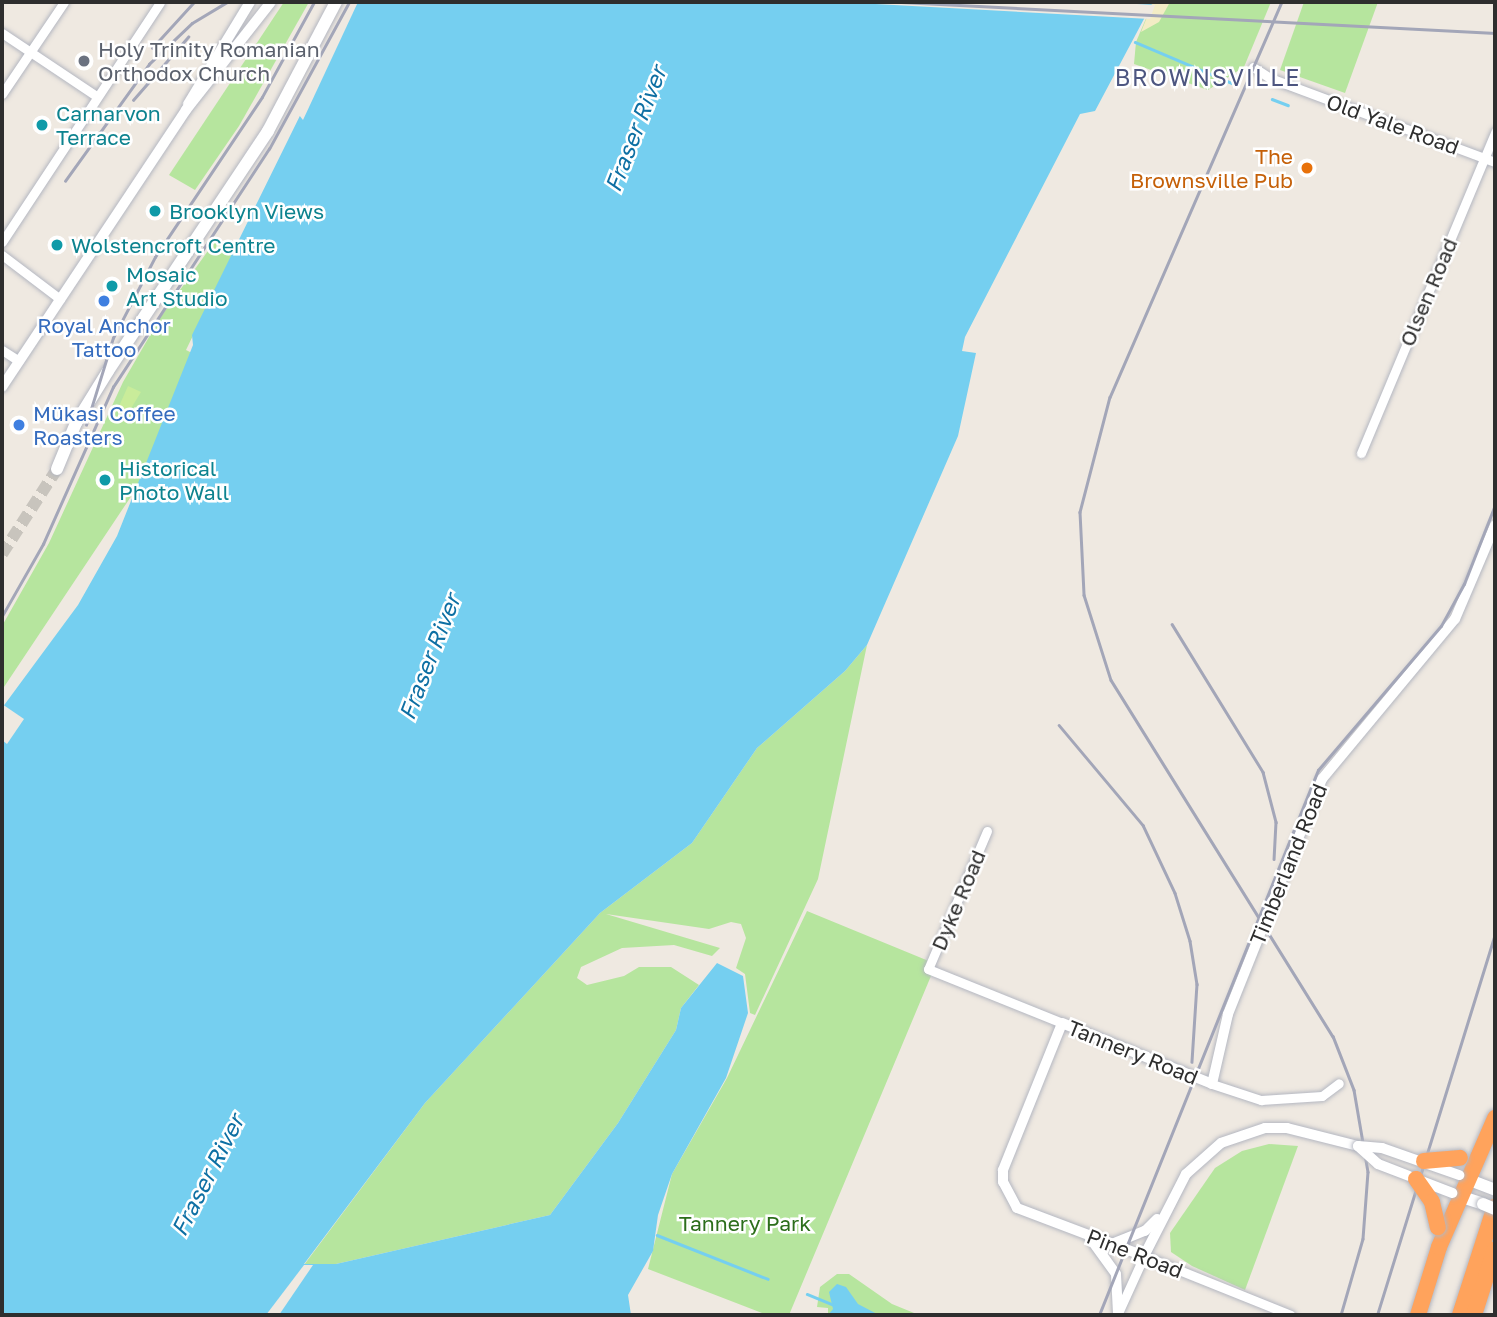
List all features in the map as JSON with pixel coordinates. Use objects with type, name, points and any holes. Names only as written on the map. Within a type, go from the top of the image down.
[{"type":"highway","points":[[1424,1161],[1448,1162],[1467,1155],[1495,1117]]},
{"type":"highway","points":[[1418,1315],[1455,1194],[1495,1117]]},
{"type":"highway","points":[[1416,1179],[1432,1202],[1439,1247]]},
{"type":"highway","points":[[1460,1315],[1491,1207]]},
{"type":"highway","points":[[1474,1315],[1495,1249]]},
{"type":"main road","points":[[57,469],[76,423],[108,370],[253,157],[336,2]]},
{"type":"main road","points":[[1463,1177],[1491,1188]]},
{"type":"main road","points":[[1455,1194],[1491,1207]]},
{"type":"street","points":[[2,94],[64,2]]},
{"type":"street","points":[[2,242],[160,2]]},
{"type":"street","points":[[2,387],[186,110],[250,2]]},
{"type":"street","points":[[186,110],[271,2]]},
{"type":"street","points":[[2,33],[96,96]]},
{"type":"street","name":"Old Yale Road","points":[[1253,67],[1270,78],[1495,162]]},
{"type":"street","name":"Olsen Road","points":[[1361,453],[1495,132]]},
{"type":"street","points":[[2,255],[60,299]]},
{"type":"street","points":[[2,350],[19,361]]},
{"type":"street","name":"Timberland Road","points":[[1212,1084],[1228,1014],[1322,779],[1455,619],[1495,525]]},
{"type":"street","name":"Dyke Road","points":[[928,969],[987,831]]},
{"type":"street","name":"Tannery Road","points":[[928,969],[1212,1084],[1261,1100],[1322,1096],[1339,1083]]},
{"type":"street","name":"Pine Road","points":[[1062,1023],[1003,1170],[1005,1190],[1017,1208],[1291,1315]]},
{"type":"street","points":[[1117,1314],[1163,1213],[1186,1174],[1221,1143],[1265,1128],[1328,1136],[1357,1146],[1382,1148],[1463,1177]]},
{"type":"street","points":[[1357,1146],[1378,1164],[1455,1194]]},
{"type":"street","points":[[1111,1244],[1145,1231],[1163,1213]]},
{"type":"street","points":[[1088,1235],[1116,1274],[1117,1314]]},
{"type":"green space","points":[[284,2],[309,2],[239,126],[195,190],[169,175]]},
{"type":"green space","points":[[1153,2],[1271,2],[1244,67],[1208,90],[1134,64],[1136,42]]},
{"type":"green space","points":[[1304,2],[1378,2],[1345,93],[1280,70]]},
{"type":"green space","points":[[215,241],[234,251],[186,350],[218,366],[2,690],[2,626],[49,543],[123,382],[160,318]]},
{"type":"green space","points":[[128,386],[141,392],[127,415],[117,411]]},
{"type":"green space","points":[[867,645],[818,879],[755,1015],[750,1013],[745,974],[736,968],[746,938],[741,924],[731,922],[709,929],[606,914],[720,948],[712,956],[674,945],[622,948],[581,967],[577,978],[587,985],[624,976],[639,967],[671,967],[699,985],[681,1008],[676,1030],[618,1123],[550,1215],[336,1264],[304,1265],[425,1103],[600,913],[692,843],[757,748],[845,671]]},
{"type":"green space","name":"Tannery Park","points":[[807,911],[936,964],[789,1315],[767,1315],[648,1269],[672,1174],[727,1078]]},
{"type":"green space","points":[[1269,1144],[1298,1146],[1245,1290],[1192,1266],[1171,1252],[1170,1233],[1215,1168],[1242,1151]]},
{"type":"green space","points":[[837,1274],[849,1274],[892,1304],[919,1315],[828,1315],[828,1308],[817,1307],[820,1287]]},
{"type":"sand","points":[[1153,2],[1170,2],[1159,22],[1141,32]]},
{"type":"water","name":"Fraser River","points":[[356,2],[1153,2],[1095,111],[1080,114],[965,337],[962,351],[976,353],[958,436],[867,645],[845,671],[757,748],[692,843],[600,913],[425,1103],[304,1264],[336,1264],[550,1215],[618,1123],[676,1030],[681,1008],[717,963],[743,976],[748,1013],[726,1078],[672,1174],[658,1215],[653,1251],[628,1295],[631,1315],[2,1315],[2,708],[78,605],[117,536],[193,345],[192,335]]},
{"type":"water","points":[[837,1284],[846,1287],[858,1304],[879,1315],[828,1315],[833,1309],[829,1292]]},
{"type":"pier","points":[[353,2],[358,2],[303,120],[299,115]]},
{"type":"pier","points":[[839,2],[1101,2],[1155,5],[1150,19]]},
{"type":"pier","points":[[2,704],[24,719],[7,744],[2,740]]},
{"type":"pier","points":[[304,1265],[313,1265],[279,1315],[266,1315]]},
{"type":"waterway","points":[[1135,42],[1232,83]]},
{"type":"waterway","points":[[1272,99],[1288,105]]},
{"type":"waterway","points":[[657,1235],[768,1279]]},
{"type":"waterway","points":[[807,1294],[834,1305]]},
{"type":"tunnel","points":[[2,554],[57,469]]},
{"type":"railway","points":[[152,48],[194,2]]},
{"type":"railway","points":[[65,181],[149,64],[192,23],[227,2]]},
{"type":"railway","points":[[86,425],[113,338],[155,257],[262,97],[314,2]]},
{"type":"railway","points":[[2,616],[43,544],[113,387],[269,149],[349,2]]},
{"type":"railway","points":[[901,2],[1495,33]]},
{"type":"railway","points":[[1282,2],[1110,397],[1080,512],[1084,595],[1111,680],[1333,1036],[1354,1090],[1368,1172],[1363,1239],[1341,1315]]},
{"type":"railway","points":[[133,100],[188,37]]},
{"type":"railway","points":[[1099,1315],[1318,770],[1441,626],[1464,584],[1495,505]]},
{"type":"railway","points":[[1172,624],[1263,772],[1276,822],[1274,859]]},
{"type":"railway","points":[[1059,725],[1143,825],[1175,893],[1190,941],[1197,984],[1192,1062]]},
{"type":"railway","points":[[1377,1315],[1495,933]]},
{"type":"place","name":"Holy Trinity Romanian Orthodox Church","points":[[84,61]]},
{"type":"place","name":"Carnarvon Terrace","points":[[42,125]]},
{"type":"place","name":"The Brownsville Pub","points":[[1307,168]]},
{"type":"place","name":"Brooklyn Views","points":[[155,211]]},
{"type":"place","name":"Wolstencroft Centre","points":[[57,245]]},
{"type":"place","name":"Mosaic Art Studio","points":[[112,286]]},
{"type":"place","name":"Royal Anchor Tattoo","points":[[104,301]]},
{"type":"place","name":"Mükasi Coffee Roasters","points":[[19,425]]},
{"type":"place","name":"Historical Photo Wall","points":[[105,480]]},
{"type":"district","name":"BROWNSVILLE","points":[[1208,77]]}]
